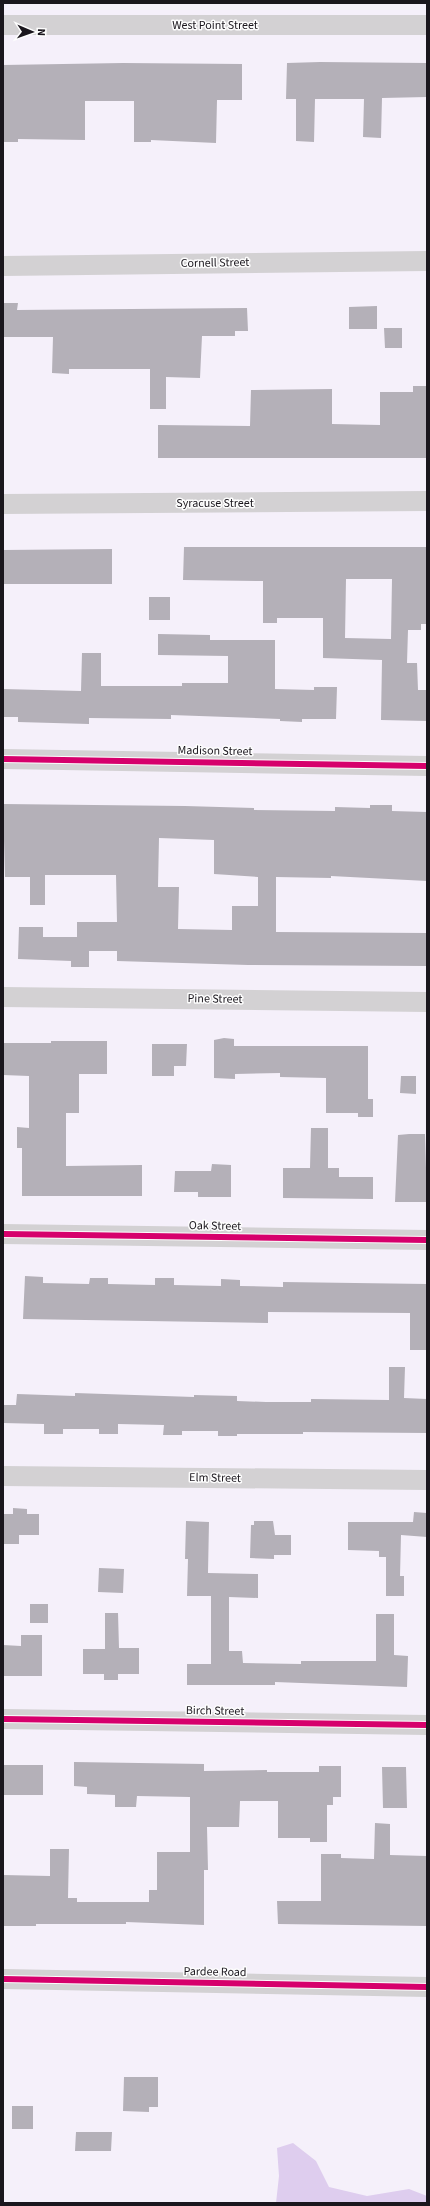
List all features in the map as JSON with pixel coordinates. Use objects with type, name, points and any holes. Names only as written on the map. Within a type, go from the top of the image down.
[{"type":"street","name":"West Point Street","points":[[3,25],[427,25]]},
{"type":"street","name":"Cornell Street","points":[[3,266],[427,261]]},
{"type":"street","name":"Syracuse Street","points":[[3,504],[427,501]]},
{"type":"street","name":"Madison Street","points":[[3,759],[427,766]]},
{"type":"street","name":"Pine Street","points":[[3,997],[427,1002]]},
{"type":"street","name":"Oak Street","points":[[3,1234],[427,1240]]},
{"type":"street","name":"Elm Street","points":[[3,1476],[427,1480]]},
{"type":"street","name":"Birch Street","points":[[3,1719],[427,1725]]},
{"type":"street","name":"Pardee Road","points":[[3,1979],[427,1987]]},
{"type":"shaded area","points":[[293,2143],[316,2161],[329,2187],[367,2196],[409,2189],[427,2196],[427,2203],[276,2203],[279,2176],[277,2148]]},
{"type":"building","points":[[123,63],[242,64],[242,100],[217,100],[216,143],[151,140],[151,142],[134,142],[134,101],[85,101],[85,140],[18,139],[18,142],[3,142],[3,65]]},
{"type":"building","points":[[287,63],[427,63],[427,97],[382,98],[381,138],[363,137],[364,99],[315,99],[314,142],[296,141],[296,99],[286,99]]},
{"type":"building","points":[[3,303],[18,303],[17,310],[247,308],[248,331],[235,331],[235,336],[202,336],[200,378],[166,377],[166,409],[150,409],[150,369],[69,369],[69,374],[52,373],[53,337],[3,337]]},
{"type":"building","points":[[377,306],[377,329],[349,329],[349,307]]},
{"type":"building","points":[[384,328],[402,328],[402,348],[385,348]]},
{"type":"building","points":[[413,386],[427,386],[427,458],[158,458],[158,425],[250,426],[251,390],[332,389],[332,424],[380,425],[380,392],[413,392]]},
{"type":"building","points":[[184,547],[427,547],[427,624],[421,624],[421,630],[408,630],[407,663],[417,663],[418,690],[427,690],[427,721],[381,720],[382,660],[323,658],[323,618],[277,618],[277,623],[263,623],[263,581],[183,580]],"holes":[[[346,579],[392,579],[391,639],[345,638]]]},
{"type":"building","points":[[112,549],[112,584],[3,584],[3,550]]},
{"type":"building","points":[[149,597],[170,597],[170,620],[149,620]]},
{"type":"building","points":[[158,634],[210,635],[210,640],[275,640],[275,689],[314,690],[314,687],[337,687],[336,719],[302,719],[302,722],[280,721],[280,719],[171,715],[171,719],[89,718],[89,724],[18,722],[18,717],[3,717],[3,689],[81,691],[82,653],[101,653],[101,686],[182,686],[182,683],[228,683],[228,656],[158,655]]},
{"type":"building","points":[[3,804],[185,806],[254,808],[254,810],[335,811],[335,807],[370,808],[370,805],[392,805],[392,811],[427,812],[427,881],[331,876],[331,878],[276,877],[276,932],[427,933],[427,966],[248,965],[117,961],[117,951],[89,951],[89,967],[71,967],[71,961],[18,959],[19,927],[43,927],[43,937],[77,937],[77,922],[117,922],[116,875],[45,875],[45,905],[30,905],[30,877],[5,877]],"holes":[[[159,838],[214,840],[214,874],[258,877],[258,906],[232,906],[232,930],[178,929],[179,887],[158,887]]]},
{"type":"building","points":[[224,1038],[234,1039],[234,1046],[368,1046],[368,1099],[373,1099],[373,1117],[358,1117],[358,1113],[326,1113],[326,1078],[280,1077],[280,1073],[235,1074],[235,1079],[214,1078],[214,1040]]},
{"type":"building","points":[[51,1041],[107,1041],[107,1074],[79,1074],[79,1113],[66,1113],[66,1166],[142,1165],[142,1196],[22,1196],[22,1148],[17,1148],[17,1127],[29,1128],[29,1076],[3,1075],[3,1043],[51,1043]]},
{"type":"building","points":[[152,1044],[187,1044],[186,1066],[174,1066],[174,1076],[152,1076]]},
{"type":"building","points":[[401,1076],[416,1076],[416,1094],[400,1093]]},
{"type":"building","points":[[311,1128],[328,1128],[328,1168],[339,1168],[339,1177],[373,1177],[373,1199],[283,1198],[283,1168],[310,1168]]},
{"type":"building","points":[[425,1134],[427,1202],[395,1202],[398,1135]]},
{"type":"building","points":[[212,1164],[231,1165],[231,1197],[198,1197],[198,1192],[174,1192],[175,1171],[211,1171]]},
{"type":"building","points":[[25,1276],[43,1277],[43,1283],[89,1284],[90,1278],[108,1278],[108,1284],[155,1285],[155,1278],[174,1278],[174,1285],[221,1286],[221,1279],[240,1280],[240,1286],[283,1287],[283,1282],[427,1284],[426,1350],[410,1350],[410,1313],[268,1312],[268,1323],[23,1319]]},
{"type":"building","points":[[389,1367],[405,1367],[404,1398],[427,1399],[427,1433],[303,1432],[303,1434],[237,1434],[237,1436],[218,1436],[218,1431],[182,1431],[182,1435],[163,1435],[164,1425],[118,1424],[118,1434],[99,1434],[99,1429],[63,1429],[63,1434],[44,1434],[44,1424],[3,1423],[3,1405],[16,1405],[17,1394],[75,1396],[75,1393],[194,1397],[194,1395],[237,1396],[237,1401],[266,1402],[311,1402],[311,1399],[389,1400]]},
{"type":"building","points":[[13,1508],[27,1509],[27,1514],[39,1514],[39,1535],[19,1535],[19,1544],[4,1544],[4,1514],[13,1514]]},
{"type":"building","points":[[414,1512],[427,1513],[427,1537],[401,1535],[400,1576],[404,1576],[404,1596],[386,1596],[386,1557],[379,1557],[379,1551],[348,1550],[348,1522],[413,1522]]},
{"type":"building","points":[[186,1521],[209,1522],[208,1573],[258,1574],[258,1598],[229,1597],[229,1651],[242,1651],[243,1663],[301,1664],[301,1661],[376,1661],[376,1614],[394,1614],[394,1655],[408,1656],[407,1687],[275,1682],[275,1685],[187,1685],[187,1664],[211,1664],[211,1596],[187,1596],[188,1559],[185,1559]]},
{"type":"building","points":[[254,1521],[273,1521],[275,1535],[291,1535],[291,1555],[274,1555],[274,1559],[250,1558],[251,1525],[254,1525]]},
{"type":"building","points":[[99,1568],[124,1569],[123,1593],[98,1592]]},
{"type":"building","points":[[30,1604],[48,1604],[48,1623],[30,1623]]},
{"type":"building","points":[[105,1613],[118,1613],[119,1648],[139,1648],[139,1674],[118,1674],[118,1680],[104,1680],[104,1674],[83,1674],[83,1649],[105,1649]]},
{"type":"building","points":[[21,1635],[42,1635],[42,1676],[3,1676],[3,1645],[21,1646]]},
{"type":"building","points":[[74,1762],[204,1764],[204,1771],[267,1770],[267,1772],[319,1772],[319,1766],[341,1766],[341,1797],[333,1797],[333,1805],[327,1805],[327,1842],[310,1842],[310,1838],[278,1838],[278,1801],[240,1801],[239,1827],[207,1827],[208,1870],[204,1870],[204,1925],[126,1922],[126,1924],[36,1924],[36,1926],[3,1926],[3,1875],[50,1876],[50,1849],[69,1849],[68,1898],[77,1898],[77,1902],[149,1902],[149,1890],[157,1890],[157,1852],[190,1852],[190,1797],[137,1796],[136,1807],[115,1807],[115,1795],[87,1794],[87,1787],[74,1786]]},
{"type":"building","points":[[3,1765],[43,1765],[43,1795],[3,1795]]},
{"type":"building","points":[[382,1767],[406,1767],[407,1808],[383,1808]]},
{"type":"building","points":[[375,1823],[390,1824],[390,1855],[427,1856],[427,1926],[278,1924],[277,1901],[321,1901],[321,1854],[341,1854],[341,1858],[374,1859]]},
{"type":"building","points":[[124,2077],[158,2077],[158,2107],[149,2107],[149,2112],[123,2111]]},
{"type":"building","points":[[12,2106],[33,2106],[33,2129],[12,2129]]},
{"type":"building","points":[[76,2132],[112,2132],[111,2151],[75,2151]]},
{"type":"cycle path","points":[[3,759],[427,766]]},
{"type":"cycle path","points":[[3,1234],[427,1240]]},
{"type":"cycle path","points":[[3,1719],[427,1725]]},
{"type":"cycle path","points":[[3,1979],[427,1987]]}]
